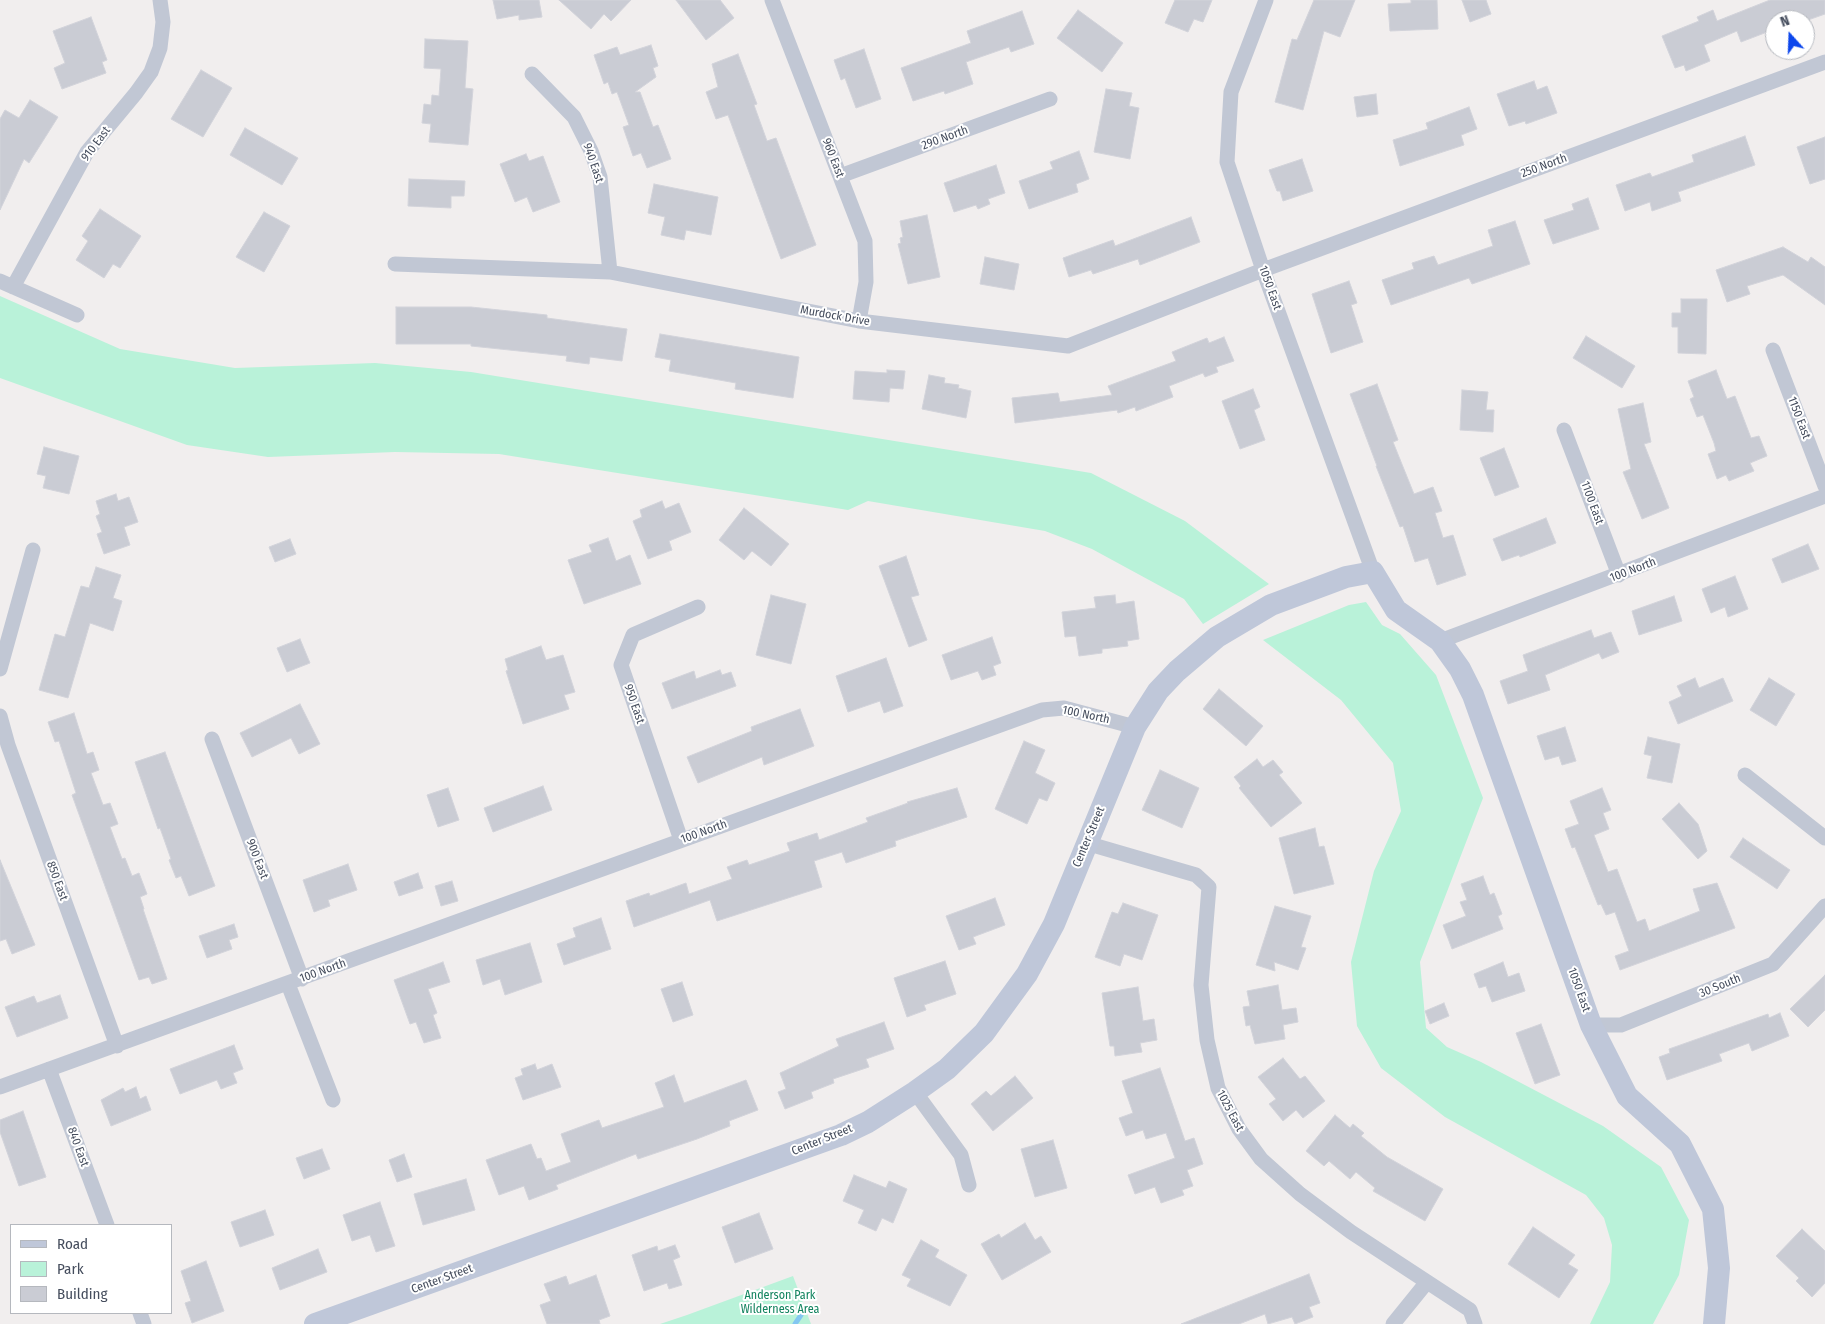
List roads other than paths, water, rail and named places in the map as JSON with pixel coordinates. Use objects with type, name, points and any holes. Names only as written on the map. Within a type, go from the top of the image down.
[{"type":"street","name":"910 East","points":[[6,284],[87,152],[136,93],[150,72],[160,48],[163,22],[160,0]]},
{"type":"street","name":"960 East","points":[[772,0],[865,241],[866,282],[859,321]]},
{"type":"street","name":"1050 East","points":[[1266,0],[1231,92],[1226,162],[1263,270],[1373,572],[1396,610],[1440,641],[1460,669],[1473,695],[1591,1025],[1627,1096],[1680,1144],[1713,1208],[1719,1268],[1714,1324]]},
{"type":"street","name":"250 North","points":[[1263,270],[1825,62]]},
{"type":"street","name":"940 East","points":[[532,74],[574,117],[590,151],[600,177],[610,272]]},
{"type":"street","name":"290 North","points":[[840,176],[1050,99]]},
{"type":"street","name":"Murdock Drive","points":[[395,264],[610,272],[859,321],[1068,346],[1263,270]]},
{"type":"street","points":[[6,284],[77,316]]},
{"type":"street","name":"1150 East","points":[[1773,350],[1825,486]]},
{"type":"street","name":"1100 East","points":[[1564,430],[1619,575]]},
{"type":"street","name":"100 North","points":[[1440,641],[1825,496]]},
{"type":"street","points":[[0,669],[33,550]]},
{"type":"street","points":[[1135,727],[1158,691],[1176,670],[1216,637],[1271,605],[1346,577],[1373,572]]},
{"type":"street","name":"950 East","points":[[681,840],[621,665],[634,635],[698,607]]},
{"type":"street","name":"100 North","points":[[0,1087],[1042,710],[1064,708],[1135,727]]},
{"type":"street","name":"850 East","points":[[0,716],[8,745],[117,1046]]},
{"type":"street","name":"Center Street","points":[[316,1324],[841,1135],[875,1118],[915,1092],[966,1052],[984,1033],[1006,1005],[1026,974],[1054,924],[1135,727]]},
{"type":"street","name":"900 East","points":[[212,739],[302,979]]},
{"type":"street","points":[[1745,775],[1825,838]]},
{"type":"street","name":"1025 East","points":[[1086,843],[1196,875],[1209,887],[1201,985],[1207,1040],[1218,1088],[1239,1129],[1261,1159],[1300,1194],[1351,1232],[1470,1310],[1475,1324]]},
{"type":"street","name":"30 South","points":[[1591,1025],[1621,1025],[1773,964],[1825,906]]},
{"type":"street","points":[[288,984],[333,1100]]},
{"type":"street","name":"840 East","points":[[49,1069],[107,1224]]},
{"type":"street","points":[[915,1092],[961,1156],[970,1186]]},
{"type":"street","points":[[1393,1324],[1427,1282]]},
{"type":"waterway","points":[[795,1324],[801,1315]]},
{"type":"park label","name":"Anderson Park Wilderness Area","points":[[780,1303]]}]
